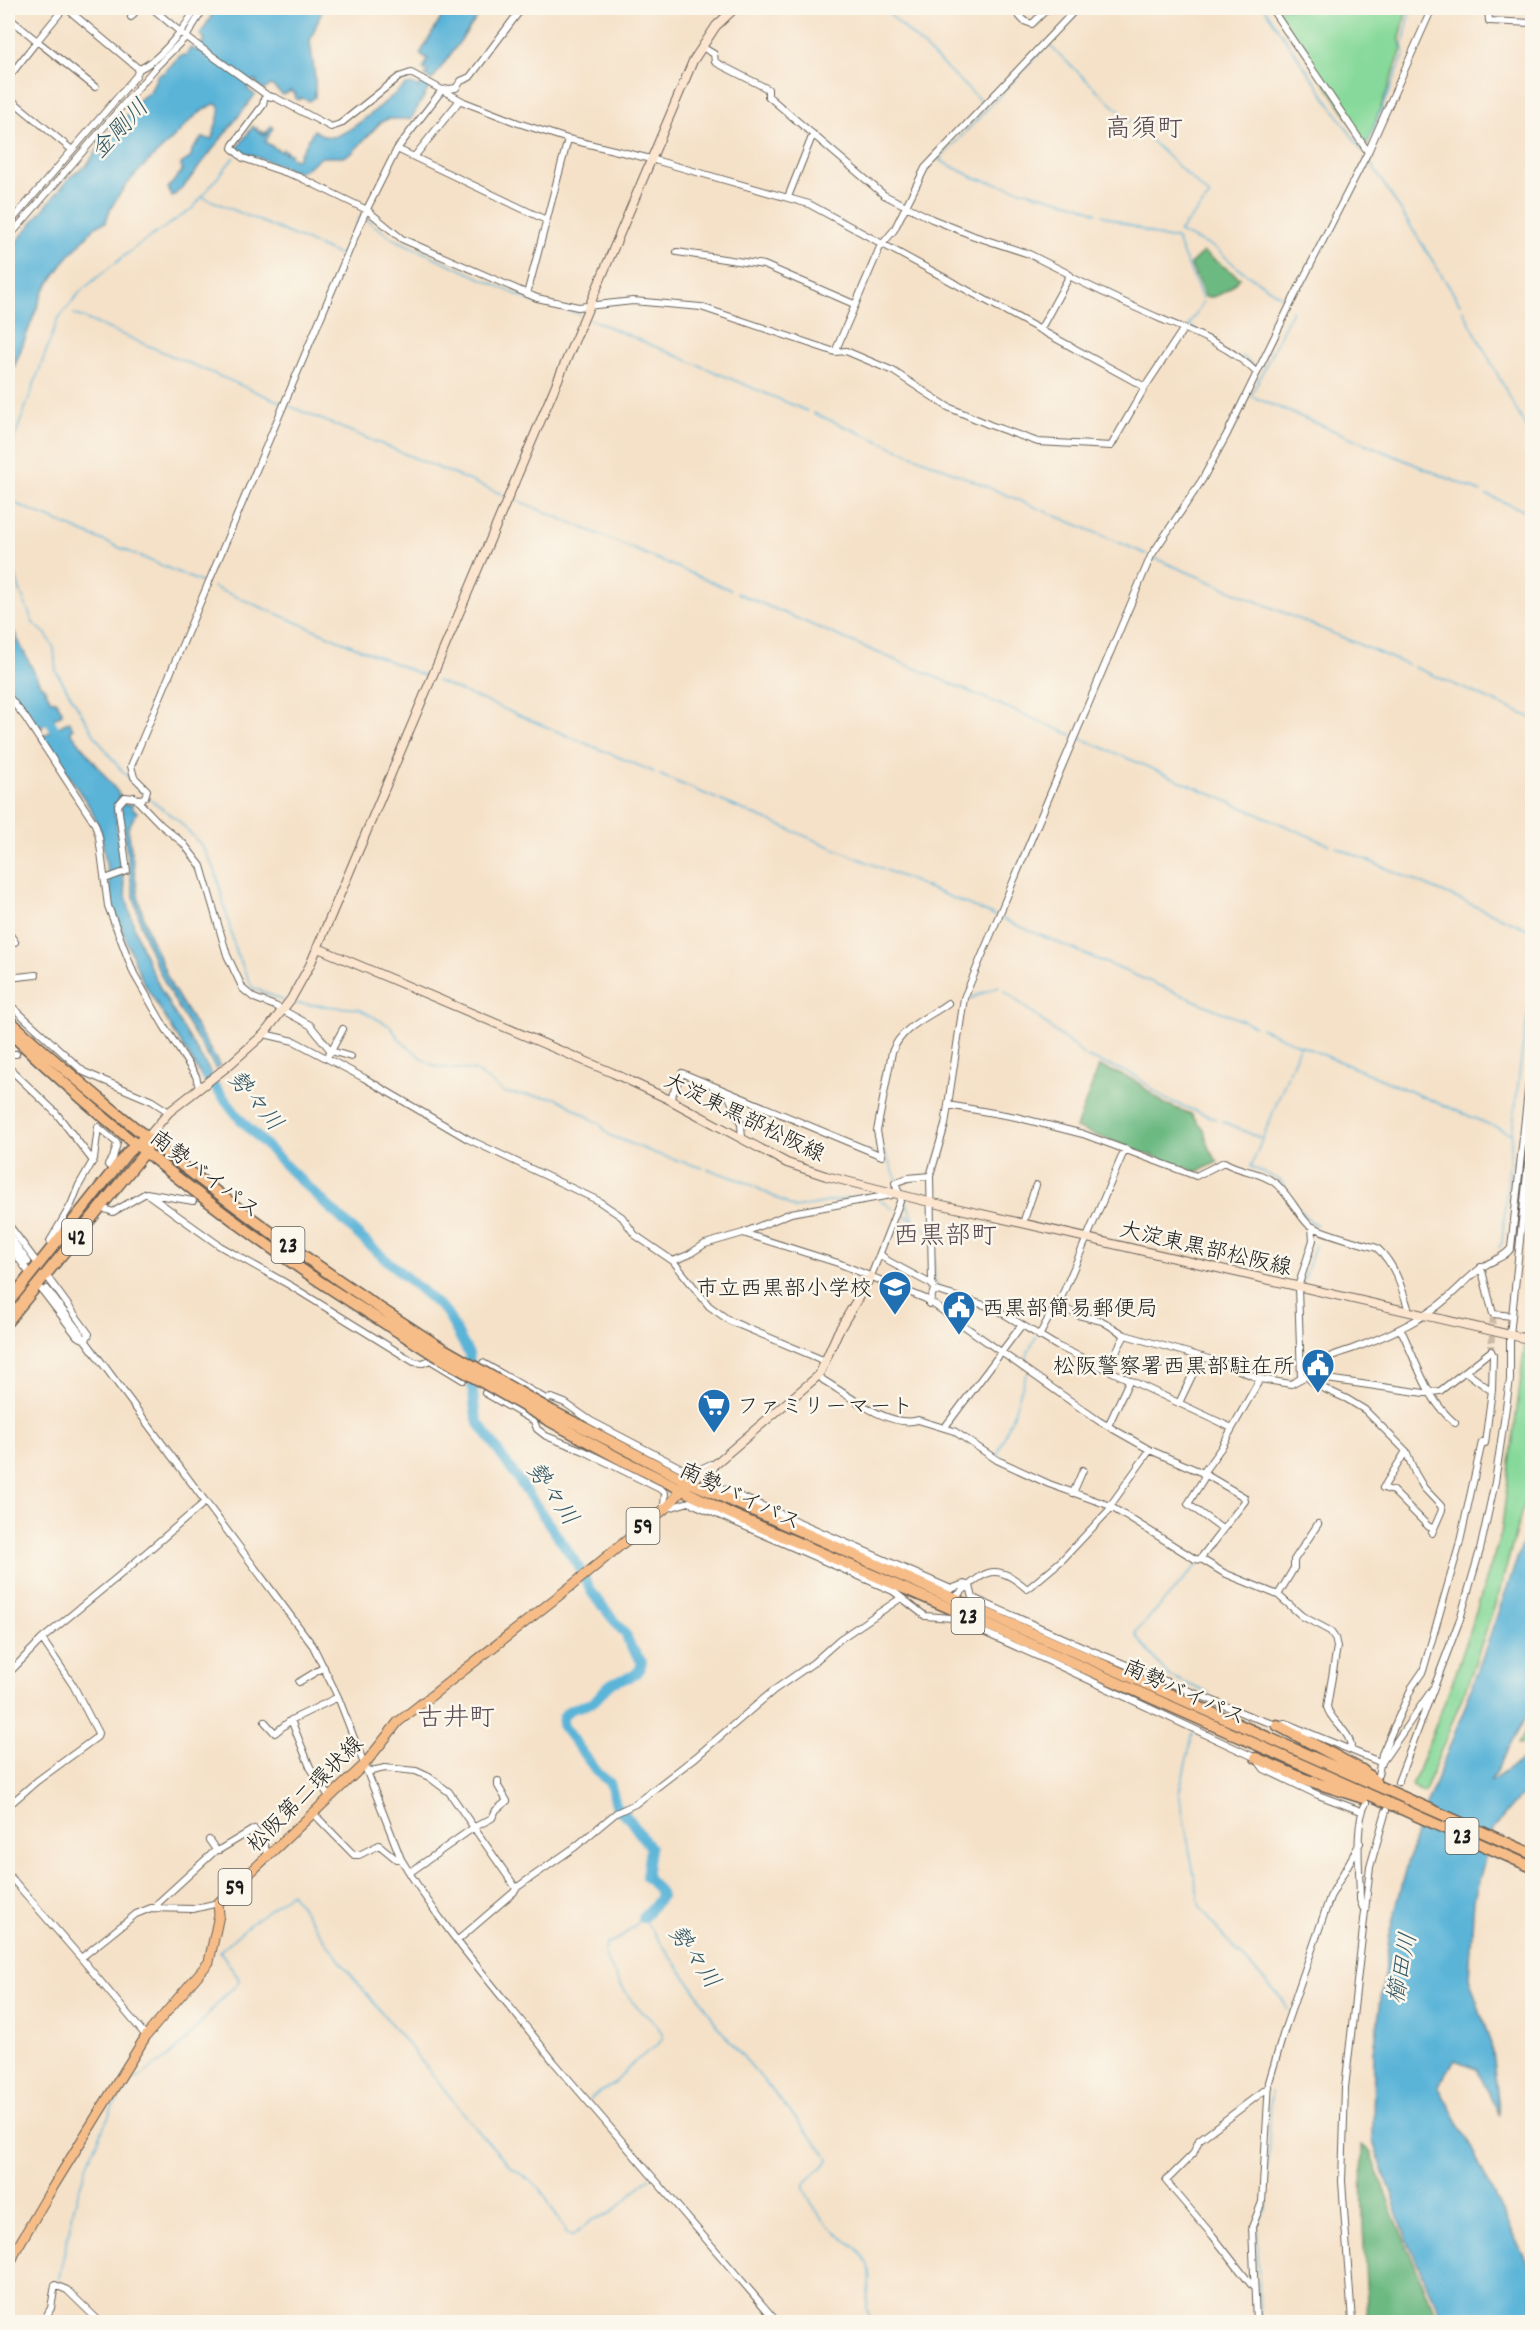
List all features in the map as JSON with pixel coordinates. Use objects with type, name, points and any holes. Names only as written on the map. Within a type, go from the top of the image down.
[{"type":"highway","name":"南勢バイパス","points":[[8,1019],[34,1044],[147,1138],[280,1240],[433,1348]]},
{"type":"highway","name":"南勢バイパス","points":[[8,1031],[136,1144],[304,1270],[550,1416],[686,1487],[1533,1854]]},
{"type":"highway","name":"42","points":[[8,1303],[30,1274],[33,1263],[52,1247],[136,1144],[147,1138]]},
{"type":"highway","points":[[146,1151],[147,1138]]},
{"type":"highway","name":"42","points":[[8,1321],[42,1287],[46,1275],[146,1151]]},
{"type":"highway","name":"南勢バイパス","points":[[949,1602],[1386,1806],[1533,1867]]},
{"type":"highway","points":[[1277,1725],[1362,1770],[1384,1789]]},
{"type":"highway","points":[[1256,1758],[1304,1779],[1386,1806]]},
{"type":"main road","points":[[147,1138],[169,1112],[228,1066],[264,1034],[287,1005],[318,948],[693,61],[716,26],[735,8]]},
{"type":"main road","name":"大淀東黒部松阪線","points":[[318,948],[614,1073],[787,1162],[826,1176],[930,1202],[1533,1340]]},
{"type":"main road","points":[[686,1487],[819,1375],[838,1332],[871,1276]]},
{"type":"main road","name":"松阪第二環状線","points":[[218,1903],[330,1798],[365,1769],[398,1722],[595,1567],[667,1507],[686,1487]]},
{"type":"main road","name":"59","points":[[8,2269],[16,2250],[48,2195],[146,2036],[209,1962],[219,1915],[218,1903]]},
{"type":"street","points":[[8,78],[65,8],[139,69]]},
{"type":"street","points":[[131,18],[138,8]]},
{"type":"street","points":[[152,8],[264,96],[331,127],[340,124],[399,77],[411,73],[460,100],[518,123],[568,139],[651,159],[809,204],[1145,387]]},
{"type":"street","points":[[8,225],[136,76],[139,69],[150,64],[180,32],[196,8]]},
{"type":"street","points":[[8,238],[156,67],[188,38],[204,8]]},
{"type":"street","points":[[106,878],[125,872],[118,805],[125,797],[142,799],[147,790],[134,777],[131,766],[367,210],[397,149],[442,90],[456,88],[461,81],[470,77],[522,8]]},
{"type":"street","points":[[1012,8],[1024,21],[1032,24],[1048,8]]},
{"type":"street","points":[[835,352],[881,244],[894,230],[925,168],[1077,8]]},
{"type":"street","points":[[1271,8],[1368,152]]},
{"type":"street","points":[[929,1304],[933,1288],[930,1176],[943,1134],[964,998],[1151,556],[1202,480],[1257,373],[1368,152],[1432,8]]},
{"type":"street","points":[[1488,8],[1489,21],[1533,23]]},
{"type":"street","points":[[8,17],[95,87]]},
{"type":"street","points":[[702,47],[714,54],[715,62],[768,89],[768,96],[884,195],[932,219],[1029,254],[1227,349],[1257,373]]},
{"type":"street","points":[[264,96],[263,105],[232,148],[243,158],[299,177],[367,210],[402,239],[527,294],[558,304],[578,307],[633,302],[701,308],[835,352],[846,351],[893,371],[966,416],[1038,442],[1111,446],[1145,387],[1184,328]]},
{"type":"street","points":[[8,97],[72,150]]},
{"type":"street","points":[[414,157],[460,100]]},
{"type":"street","points":[[788,197],[813,135]]},
{"type":"street","points":[[527,294],[568,139]]},
{"type":"street","points":[[397,149],[546,220]]},
{"type":"street","points":[[677,252],[764,265],[854,304]]},
{"type":"street","points":[[1040,330],[1070,275]]},
{"type":"street","points":[[8,696],[25,717],[95,824],[106,878],[108,906],[134,974],[201,1086]]},
{"type":"street","points":[[134,797],[161,825],[183,843],[201,866],[227,955],[243,989],[254,998],[287,1005],[310,1025],[331,1051],[351,1057]]},
{"type":"street","points":[[8,932],[15,942],[8,944]]},
{"type":"street","points":[[8,978],[36,975]]},
{"type":"street","points":[[8,1003],[36,1032],[84,1072],[141,1096],[169,1112]]},
{"type":"street","points":[[670,1100],[682,1073],[882,1156],[877,1131],[892,1052],[896,1042],[924,1016],[948,1003]]},
{"type":"street","points":[[326,1058],[343,1029]]},
{"type":"street","points":[[264,1034],[294,1041],[459,1134],[609,1206],[622,1217],[635,1235],[673,1262],[709,1306],[730,1321],[825,1362]]},
{"type":"street","points":[[8,1054],[15,1054]]},
{"type":"street","points":[[1058,1305],[1078,1315],[1102,1321],[1125,1335],[1223,1363],[1260,1379],[1267,1378],[1291,1384],[1296,1383],[1322,1359],[1373,1342],[1399,1329],[1436,1307],[1481,1267],[1509,1252],[1511,1248],[1533,1054]]},
{"type":"street","points":[[8,1067],[56,1113],[93,1161]]},
{"type":"street","points":[[727,1092],[741,1124],[742,1139]]},
{"type":"street","points":[[948,1105],[1062,1128],[1196,1176],[1224,1162],[1238,1170],[1266,1177],[1278,1184],[1291,1204],[1312,1227],[1377,1248],[1390,1262],[1409,1311]]},
{"type":"street","points":[[1398,1782],[1438,1682],[1471,1583],[1495,1482],[1510,1380],[1512,1316],[1533,1126]]},
{"type":"street","points":[[52,1247],[50,1241],[93,1161],[98,1127],[117,1143],[113,1158],[108,1165],[114,1170]]},
{"type":"street","points":[[1038,1336],[1058,1305],[1125,1149]]},
{"type":"street","points":[[871,1276],[901,1200],[898,1182],[908,1178],[930,1176]]},
{"type":"street","points":[[1023,1223],[1036,1185]]},
{"type":"street","points":[[102,1208],[113,1212],[146,1193],[193,1201]]},
{"type":"street","points":[[146,1193],[220,1246],[291,1286],[414,1362],[423,1363],[430,1360],[464,1380]]},
{"type":"street","points":[[673,1262],[705,1244],[744,1233],[791,1213],[901,1195]]},
{"type":"street","points":[[8,1224],[33,1263]]},
{"type":"street","points":[[1303,1377],[1301,1287],[1313,1240],[1312,1227]]},
{"type":"street","points":[[744,1233],[838,1263],[926,1299],[929,1304],[1108,1426],[1150,1450],[1203,1473],[1244,1497],[1245,1502],[1200,1559]]},
{"type":"street","points":[[8,1234],[33,1263]]},
{"type":"street","points":[[8,1244],[30,1274]]},
{"type":"street","points":[[880,1254],[933,1288],[994,1308],[1038,1336],[1232,1428]]},
{"type":"street","points":[[1481,1267],[1493,1314],[1512,1316]]},
{"type":"street","points":[[46,1275],[89,1334],[87,1340]]},
{"type":"street","points":[[42,1287],[77,1336],[87,1340],[313,1646],[338,1697],[401,1859],[475,1965],[529,2027],[554,2062],[777,2322]]},
{"type":"street","points":[[945,1426],[1002,1354],[1021,1326]]},
{"type":"street","points":[[1399,1329],[1430,1392],[1443,1414],[1455,1424]]},
{"type":"street","points":[[1107,1369],[1125,1335]]},
{"type":"street","points":[[1303,1377],[1430,1392],[1440,1391],[1491,1351],[1493,1355],[1492,1390],[1485,1443],[1482,1442],[1462,1536],[1423,1663],[1423,1671],[1408,1696],[1382,1754],[1382,1763]]},
{"type":"street","points":[[1179,1403],[1201,1357]]},
{"type":"street","points":[[483,1363],[546,1399],[552,1398],[565,1403],[591,1421],[685,1470],[692,1472],[708,1464],[714,1465],[709,1479],[712,1484],[951,1590],[964,1584],[970,1586]]},
{"type":"street","points":[[1466,1372],[1492,1390]]},
{"type":"street","points":[[819,1375],[883,1417],[918,1420],[945,1426],[997,1460],[1049,1484],[1111,1505],[1196,1559],[1242,1582],[1278,1595],[1302,1616],[1330,1632],[1335,1638],[1337,1647],[1327,1707],[1329,1713],[1346,1733],[1352,1745],[1351,1750]]},
{"type":"street","points":[[1303,1377],[1365,1410],[1406,1451],[1424,1488],[1441,1506],[1442,1510],[1433,1531],[1393,1491],[1383,1488],[1406,1451]]},
{"type":"street","points":[[1222,1529],[1188,1504],[1204,1478],[1203,1473],[1260,1379]]},
{"type":"street","points":[[1108,1426],[1129,1381]]},
{"type":"street","points":[[485,1393],[534,1421],[537,1429],[546,1436],[584,1451],[662,1490],[665,1493],[663,1503],[667,1507],[671,1508],[689,1502],[893,1591],[925,1616],[944,1616],[962,1623],[1198,1728],[1256,1758],[1264,1769],[1318,1795],[1361,1811]]},
{"type":"street","points":[[934,1616],[986,1574],[995,1571],[1007,1573],[1027,1588],[1030,1587],[1062,1560],[1111,1505],[1150,1450]]},
{"type":"street","points":[[1074,1491],[1083,1470]]},
{"type":"street","points":[[8,1673],[42,1639],[205,1502]]},
{"type":"street","points":[[1278,1595],[1294,1568],[1294,1560],[1318,1524]]},
{"type":"street","points":[[970,1586],[973,1598],[1208,1702],[1277,1725],[1285,1723],[1382,1763]]},
{"type":"street","points":[[458,1940],[516,1888],[575,1847],[616,1813],[635,1804],[696,1757],[774,1690],[813,1663],[840,1639],[901,1598]]},
{"type":"street","points":[[8,1806],[37,1781],[97,1737],[98,1733],[73,1685],[42,1639]]},
{"type":"street","points":[[299,1682],[324,1667]]},
{"type":"street","points":[[1378,1775],[1382,1763],[1438,1682]]},
{"type":"street","points":[[265,1722],[275,1733],[291,1720],[338,1697]]},
{"type":"street","points":[[291,1720],[310,1767],[330,1798]]},
{"type":"street","points":[[365,1769],[404,1769],[429,1777],[449,1792],[516,1888]]},
{"type":"street","points":[[408,1870],[412,1871],[473,1828],[492,1818],[496,1810],[507,1801],[498,1786],[498,1781]]},
{"type":"street","points":[[1365,1912],[1360,1900],[1359,1826],[1361,1811],[1366,1803]]},
{"type":"street","points":[[1352,2322],[1343,2204],[1343,2135],[1347,2062],[1370,1867],[1386,1806]]},
{"type":"street","points":[[314,1814],[354,1855],[359,1855],[379,1845],[396,1859],[401,1859]]},
{"type":"street","points":[[157,1907],[158,1903],[216,1850],[254,1828],[268,1856]]},
{"type":"street","points":[[209,1840],[216,1850]]},
{"type":"street","points":[[1256,2322],[1252,2227],[1262,2202],[1269,2087],[1285,2028],[1330,1897],[1360,1843]]},
{"type":"street","points":[[8,1874],[146,2036]]},
{"type":"street","points":[[81,1958],[136,1914],[157,1907],[193,1910],[218,1903]]},
{"type":"street","points":[[1253,2288],[1213,2235],[1166,2181],[1193,2154],[1199,2140],[1269,2087]]},
{"type":"street","points":[[43,2322],[51,2308],[58,2286],[100,2322]]},
{"type":"green space","points":[[1275,8],[1407,8],[1400,39],[1402,49],[1367,146]]},
{"type":"green space","points":[[1203,252],[1240,278],[1220,295],[1205,297],[1190,264]]},
{"type":"green space","points":[[1099,1066],[1134,1080],[1165,1104],[1191,1114],[1204,1130],[1209,1149],[1218,1162],[1197,1172],[1076,1128]]},
{"type":"green space","points":[[1532,1291],[1532,1474],[1499,1593],[1469,1680],[1424,1793],[1412,1786],[1456,1673],[1501,1534]]},
{"type":"green space","points":[[1532,1716],[1532,1737],[1529,1743],[1518,1744]]},
{"type":"green space","points":[[1362,2145],[1371,2152],[1391,2208],[1439,2322],[1368,2322]]},
{"type":"water","name":"金剛川","points":[[216,8],[323,8],[310,41],[315,97],[310,101],[301,98],[299,100],[291,91],[283,95],[271,85],[264,90],[254,80],[247,89],[255,95],[185,185],[172,197],[168,188],[182,171],[181,164],[191,157],[192,150],[202,138],[212,139],[220,111],[218,105],[214,104],[206,108],[193,118],[130,181],[115,201],[106,222],[96,226],[66,259],[43,292],[8,383],[8,252],[71,176],[86,166],[106,138],[120,122],[124,121],[134,103],[150,92],[158,74],[162,74],[180,56],[186,55],[191,47],[197,51],[205,39],[200,35]]},
{"type":"water","points":[[447,8],[484,8],[432,80],[425,76],[428,72],[423,69],[428,59],[420,54]]},
{"type":"water","points":[[422,81],[430,86],[411,119],[388,119],[381,122],[352,153],[343,157],[322,157],[297,172],[243,152],[241,154],[236,150],[253,126],[257,128],[257,131],[261,131],[260,133],[263,132],[263,135],[267,131],[265,136],[271,126],[273,128],[265,142],[281,152],[283,149],[286,151],[284,154],[287,152],[291,154],[289,157],[297,159],[314,130],[327,137],[340,135],[359,123],[406,85],[412,84],[418,88]]},
{"type":"water","points":[[8,620],[41,686],[51,700],[56,701],[62,711],[62,714],[52,720],[50,718],[37,730],[28,719],[28,712],[14,695],[8,679]]},
{"type":"water","points":[[69,721],[73,729],[70,731],[120,795],[118,800],[125,805],[132,804],[132,808],[137,812],[128,828],[139,901],[148,932],[172,987],[220,1066],[216,1069],[170,992],[147,943],[133,893],[121,807],[115,803],[127,901],[144,955],[175,1015],[211,1073],[203,1079],[142,980],[112,905],[109,903],[112,901],[101,833],[91,809],[48,744],[45,745],[40,738]]},
{"type":"water","name":"櫛田川","points":[[1532,1517],[1532,1706],[1490,1782],[1532,1753],[1532,1790],[1520,1797],[1493,1829],[1474,1899],[1469,1977],[1491,2045],[1500,2115],[1476,2068],[1455,2060],[1438,2086],[1465,2135],[1530,2268],[1532,2322],[1444,2322],[1406,2237],[1373,2141],[1374,2051],[1390,1931],[1417,1829],[1463,1712]]},
{"type":"waterway","points":[[883,8],[982,102]]},
{"type":"waterway","points":[[1083,8],[1048,44],[1210,196],[1179,232],[1215,248],[1238,268],[1285,299]]},
{"type":"waterway","points":[[1264,8],[1363,152]]},
{"type":"waterway","points":[[1367,144],[1405,53],[1403,45],[1411,8]]},
{"type":"waterway","points":[[1048,44],[939,160],[975,178],[1079,205],[1097,213]]},
{"type":"waterway","points":[[8,486],[14,439],[58,319],[81,291],[99,276],[137,246],[193,208],[234,157]]},
{"type":"waterway","points":[[1368,159],[1460,304]]},
{"type":"waterway","points":[[203,197],[342,256],[360,217]]},
{"type":"waterway","points":[[1102,215],[1164,238],[1176,238],[1202,298]]},
{"type":"waterway","points":[[364,218],[392,238],[533,302],[580,314]]},
{"type":"waterway","points":[[1201,333],[1189,325],[1203,302]]},
{"type":"waterway","points":[[1292,310],[1251,396],[1481,492]]},
{"type":"waterway","points":[[1463,310],[1532,439]]},
{"type":"waterway","points":[[74,314],[280,402]]},
{"type":"waterway","points":[[590,319],[807,411]]},
{"type":"waterway","points":[[1242,356],[1252,365]]},
{"type":"waterway","points":[[289,406],[504,495]]},
{"type":"waterway","points":[[813,413],[1146,554]]},
{"type":"waterway","points":[[1487,495],[1532,514]]},
{"type":"waterway","points":[[514,499],[731,590]]},
{"type":"waterway","points":[[14,503],[203,583]]},
{"type":"waterway","points":[[8,544],[19,588],[33,623],[46,634],[54,648],[56,671],[95,736],[143,794]]},
{"type":"waterway","points":[[1154,558],[1408,665]]},
{"type":"waterway","points":[[213,587],[427,677]]},
{"type":"waterway","points":[[737,593],[1072,735]]},
{"type":"waterway","points":[[1414,667],[1532,718]]},
{"type":"waterway","points":[[437,681],[654,772]]},
{"type":"waterway","name":"勢々川","points":[[41,708],[62,740]]},
{"type":"waterway","points":[[1078,737],[1330,845]]},
{"type":"waterway","points":[[660,775],[995,916]]},
{"type":"waterway","points":[[147,797],[179,821],[201,845],[215,869],[236,952],[252,987],[284,1001]]},
{"type":"waterway","points":[[1336,847],[1531,930]]},
{"type":"waterway","points":[[1002,919],[1255,1026]]},
{"type":"waterway","points":[[967,1000],[999,986]]},
{"type":"waterway","points":[[1004,990],[1084,1055]]},
{"type":"waterway","points":[[1499,1248],[1502,1242],[1512,1134],[1532,990]]},
{"type":"waterway","points":[[291,1003],[359,1009],[390,1026],[400,1040],[427,1062],[437,1067],[475,1071],[505,1093],[557,1098],[600,1124],[609,1135],[657,1154],[703,1168]]},
{"type":"waterway","points":[[942,1010],[950,1007]]},
{"type":"waterway","points":[[1261,1028],[1299,1045]]},
{"type":"waterway","points":[[1288,1192],[1280,1180],[1251,1167],[1300,1045],[1512,1134]]},
{"type":"waterway","points":[[1087,1057],[1136,1076],[1165,1099],[1216,1119]]},
{"type":"waterway","name":"勢々川","points":[[205,1074],[240,1119],[291,1171],[367,1243],[446,1312],[469,1354],[478,1422],[577,1564],[592,1593],[626,1635],[631,1647],[642,1662],[638,1672],[611,1684],[593,1702],[567,1712],[562,1725],[598,1773],[610,1783],[617,1808],[630,1820],[650,1848],[646,1877],[659,1890],[661,1897],[643,1918]]},
{"type":"waterway","points":[[1222,1121],[1260,1138]]},
{"type":"waterway","points":[[883,1149],[897,1180]]},
{"type":"waterway","points":[[708,1169],[748,1183],[795,1208],[873,1194]]},
{"type":"waterway","points":[[880,1200],[893,1209]]},
{"type":"waterway","points":[[906,1201],[914,1221],[929,1232]]},
{"type":"waterway","points":[[1299,1208],[1310,1221],[1317,1225]]},
{"type":"waterway","points":[[900,1213],[914,1221]]},
{"type":"waterway","points":[[933,1235],[935,1280],[940,1288]]},
{"type":"waterway","points":[[1303,1283],[1315,1245]]},
{"type":"waterway","points":[[981,1301],[991,1304]]},
{"type":"waterway","points":[[1026,1366],[1028,1352],[1036,1337]]},
{"type":"waterway","points":[[1003,1459],[997,1456],[1026,1374]]},
{"type":"waterway","points":[[1029,1471],[1060,1485]]},
{"type":"waterway","points":[[1113,1504],[1121,1510]]},
{"type":"waterway","points":[[1199,1563],[1136,1632],[1137,1637],[1168,1675],[1210,1694]]},
{"type":"waterway","points":[[1193,1733],[1179,1793],[1200,1907],[1221,1934],[1283,2000],[1288,2010]]},
{"type":"waterway","points":[[58,2282],[75,2203],[86,2168],[113,2106],[131,2083],[169,2056],[237,1985],[239,1979],[220,1951],[251,1923],[291,1893],[344,1966],[479,2132],[511,2167],[540,2188],[567,2234],[573,2236],[592,2220],[611,2213],[650,2177]]},
{"type":"waterway","name":"勢々川","points":[[589,2101],[614,2084],[633,2063],[663,2038],[656,2024],[627,1995],[604,1953],[607,1944],[622,1937],[643,1918],[697,1993],[718,2027],[825,2153],[828,2160],[804,2185],[804,2189],[814,2208],[824,2220],[864,2257],[869,2270],[867,2308],[872,2322]]},
{"type":"waterway","points":[[1260,2322],[1257,2224],[1266,2209],[1271,2092]]},
{"type":"tunnel","points":[[16,1054],[36,1033]]},
{"type":"tunnel","points":[[1491,1351],[1493,1314]]},
{"type":"place","name":"市立西黒部小学校","points":[[895,1316]]},
{"type":"place","name":"西黒部簡易郵便局","points":[[959,1336]]},
{"type":"place","name":"松阪警察署西黒部駐在所","points":[[1318,1394]]},
{"type":"place","name":"ファミリーマート","points":[[714,1434]]},
{"type":"district","name":"高須町","points":[[1144,127]]},
{"type":"district","name":"西黒部町","points":[[945,1234]]},
{"type":"district","name":"古井町","points":[[456,1716]]}]
